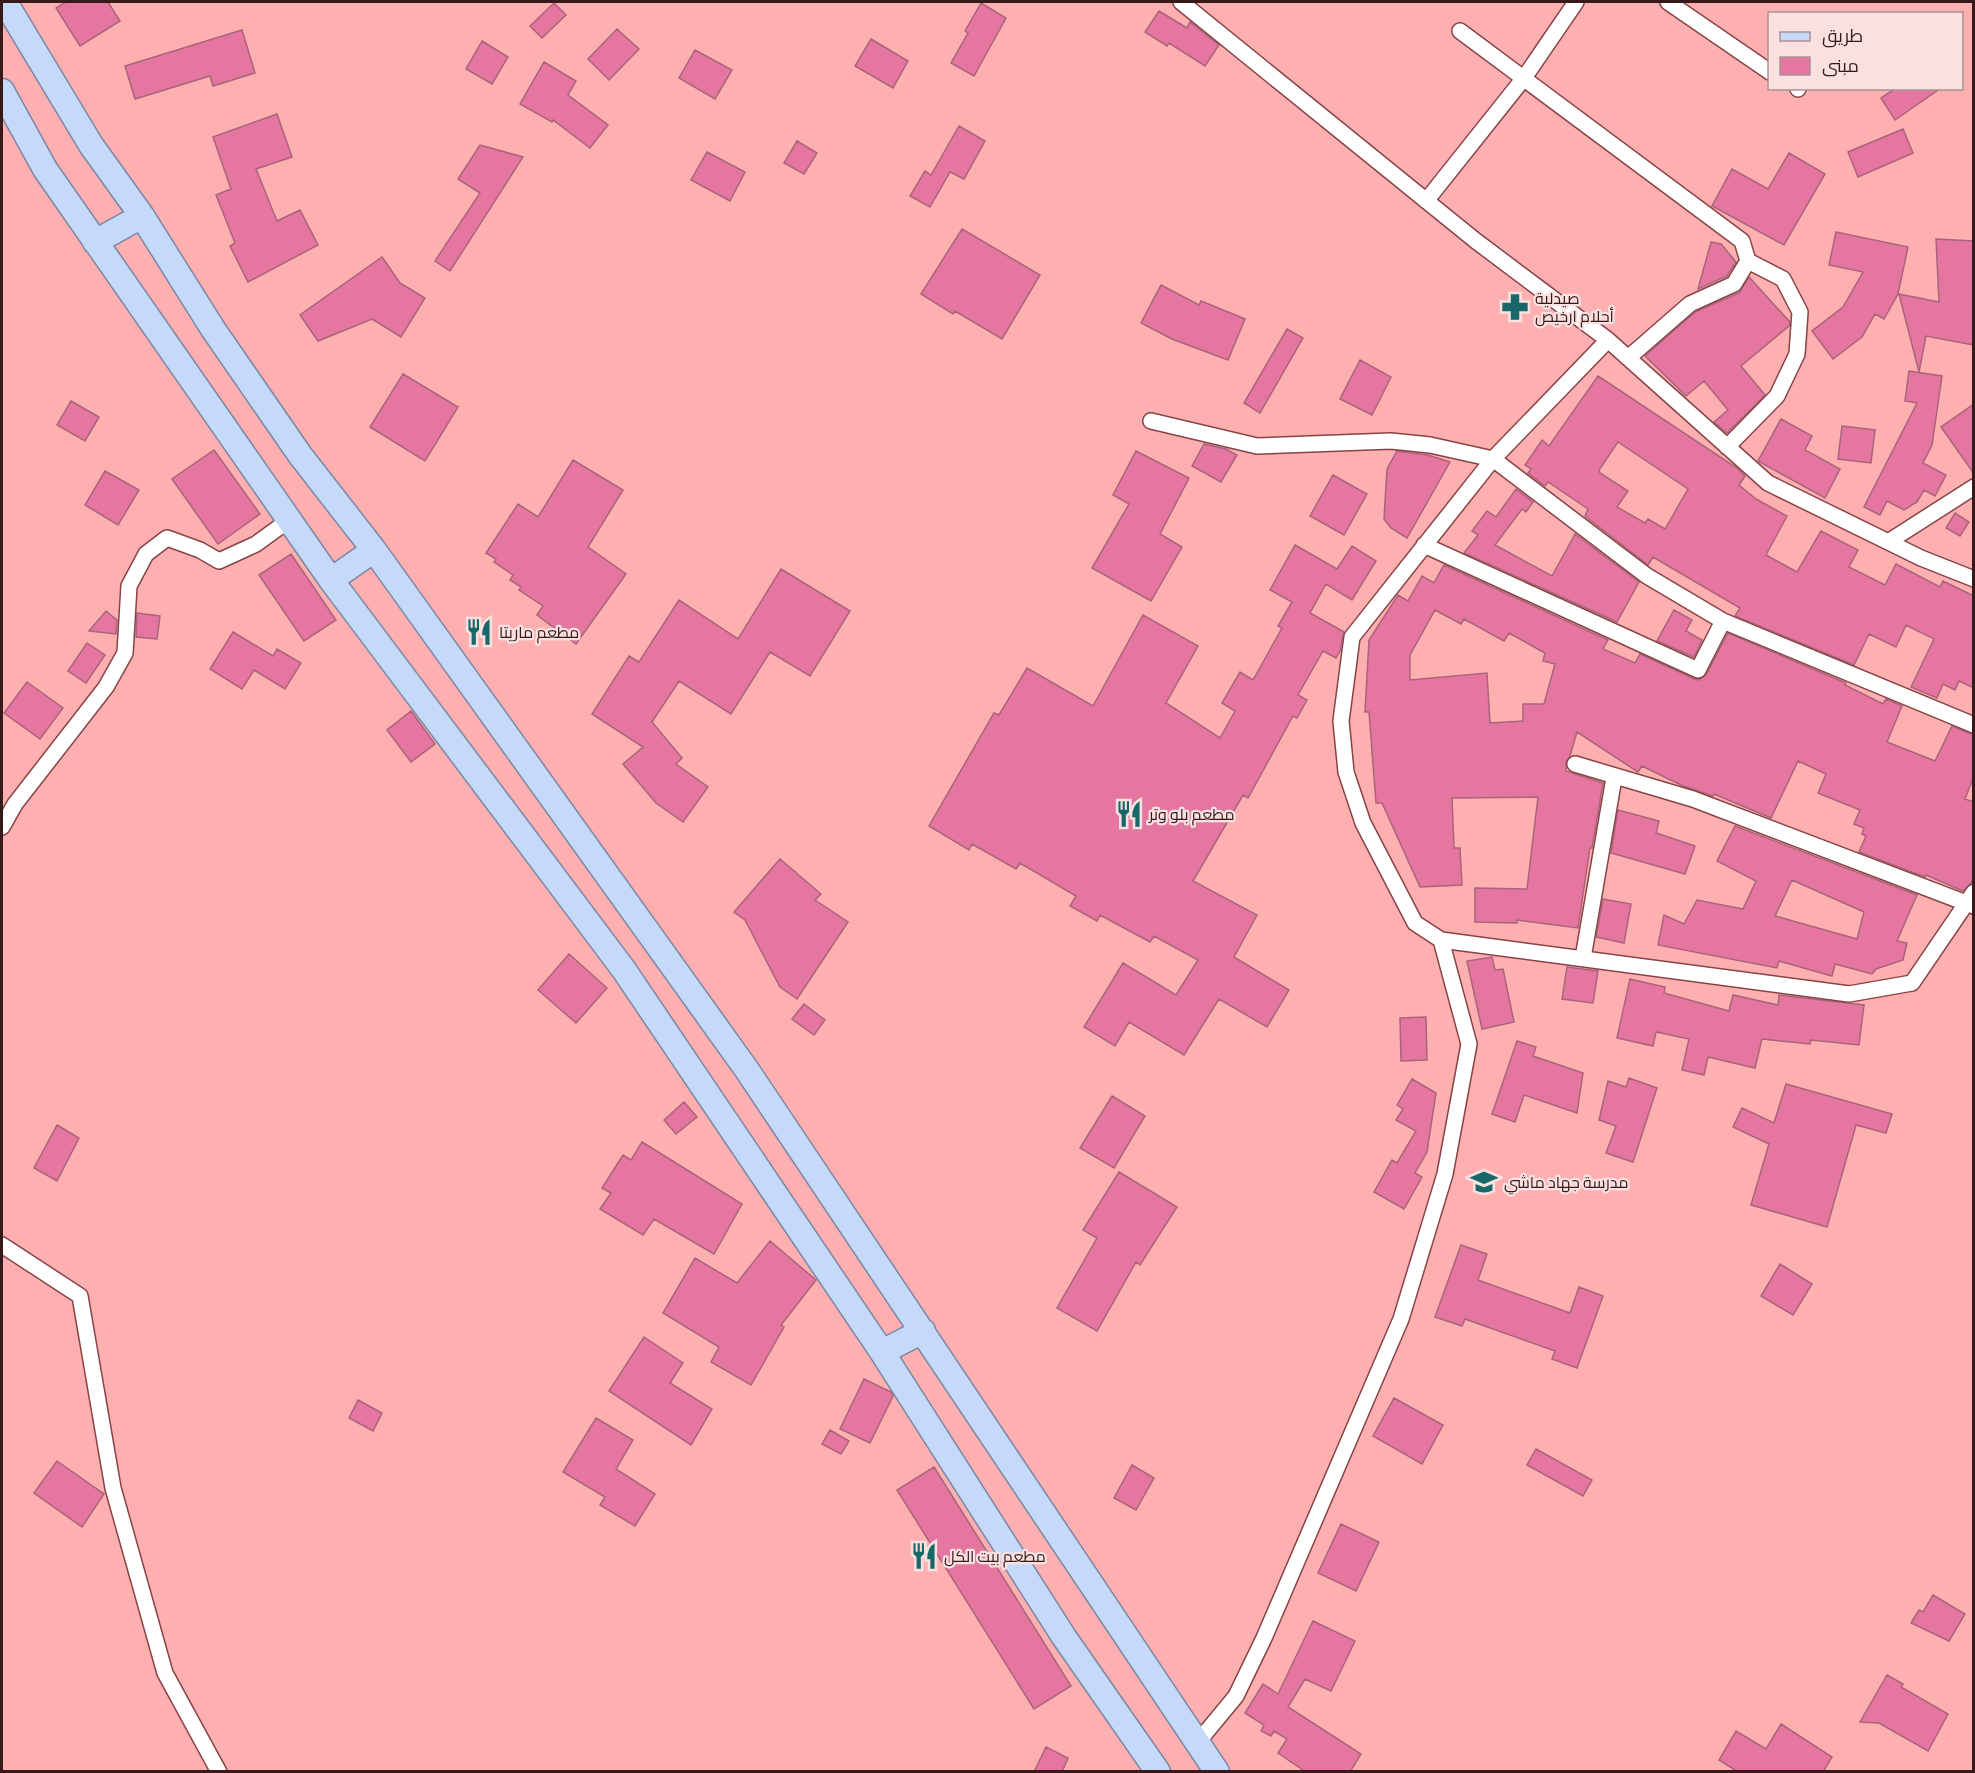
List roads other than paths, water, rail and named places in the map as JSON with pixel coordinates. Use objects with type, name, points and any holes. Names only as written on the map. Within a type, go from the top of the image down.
[{"type":"main road","points":[[5,2],[91,145],[142,216],[213,329],[300,455],[374,550],[747,1070],[1216,1772]]},
{"type":"main road","points":[[2,91],[45,170],[331,580],[624,970],[882,1352],[1064,1637],[1158,1772]]},
{"type":"main road","points":[[95,243],[142,216]]},
{"type":"main road","points":[[331,580],[374,550]]},
{"type":"main road","points":[[882,1352],[923,1331]]},
{"type":"street","points":[[1180,2],[1426,201],[1608,340],[1768,483],[1888,542],[1974,579]]},
{"type":"street","points":[[1426,201],[1524,78],[1576,2]]},
{"type":"street","points":[[1668,2],[1768,71]]},
{"type":"street","points":[[1460,31],[1742,241],[1748,261],[1783,279],[1800,312],[1797,354],[1777,396],[1727,447]]},
{"type":"street","points":[[1628,358],[1690,304],[1734,284],[1748,261]]},
{"type":"street","points":[[1575,764],[1614,778],[1693,798],[1971,900],[1912,983],[1849,994],[1441,940],[1415,923],[1363,823],[1346,772],[1341,721],[1352,637],[1493,459],[1608,340]]},
{"type":"street","points":[[1151,421],[1257,446],[1391,441],[1430,445],[1493,459],[1647,576],[1723,621],[1974,725]]},
{"type":"street","points":[[1888,542],[1974,487]]},
{"type":"street","points":[[2,827],[15,804],[106,687],[124,653],[129,586],[146,554],[167,538],[200,550],[219,561],[256,544],[289,520]]},
{"type":"street","points":[[1424,545],[1698,670],[1723,621]]},
{"type":"street","points":[[1583,958],[1614,778]]},
{"type":"street","points":[[1198,1742],[1236,1696],[1264,1638],[1401,1319],[1445,1174],[1469,1044],[1441,940]]},
{"type":"street","points":[[2,1245],[80,1296],[113,1488],[165,1673],[219,1772]]},
{"type":"place","name":"صيدلية أحلام ارخيص","points":[[1515,307]]},
{"type":"place","name":"مطعم ماريتا","points":[[479,632]]},
{"type":"place","name":"مطعم بلو وتر","points":[[1129,814]]},
{"type":"place","name":"مدرسة جهاد ماشي","points":[[1484,1182]]},
{"type":"place","name":"مطعم بيت الكل","points":[[924,1556]]}]
